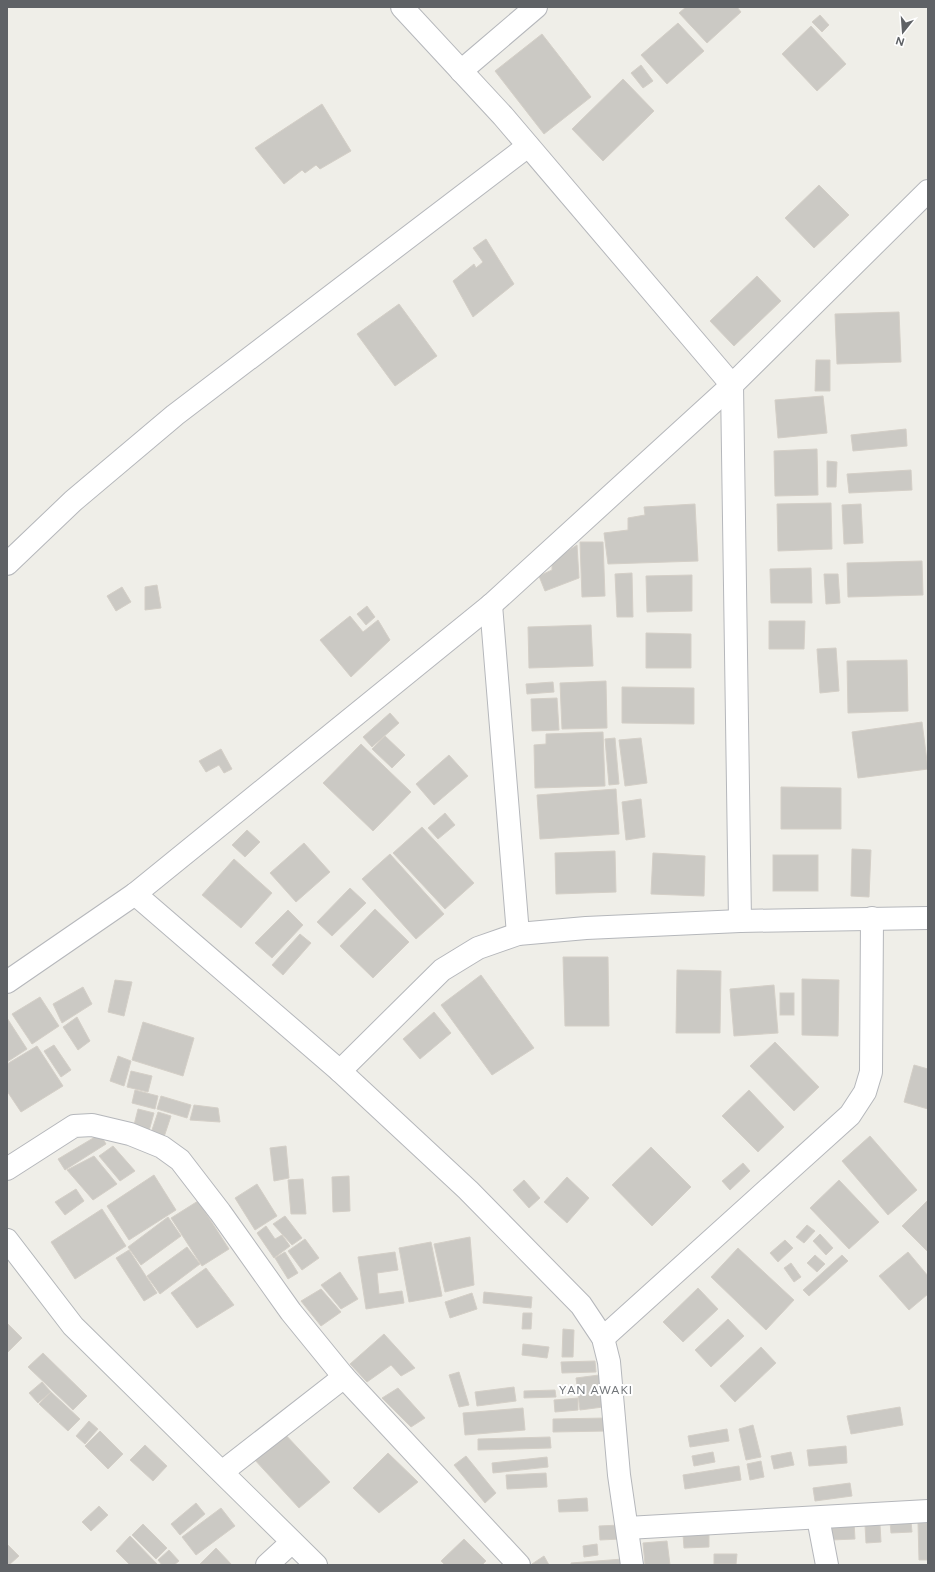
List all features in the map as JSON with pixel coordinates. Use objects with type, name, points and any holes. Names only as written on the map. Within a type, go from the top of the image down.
[{"type":"street","points":[[402,7],[528,146],[732,386],[740,921]]},
{"type":"street","points":[[461,71],[536,7]]},
{"type":"street","points":[[7,564],[73,501],[175,415],[528,146]]},
{"type":"street","points":[[7,982],[135,894],[491,606],[732,386],[928,191]]},
{"type":"street","points":[[491,606],[518,934]]},
{"type":"street","points":[[135,894],[340,1071],[468,1190],[581,1305],[603,1338],[609,1362],[619,1475],[632,1565]]},
{"type":"street","points":[[603,1338],[850,1115],[861,1098],[871,1072],[872,918]]},
{"type":"street","points":[[340,1071],[442,970],[478,948],[518,934],[586,928],[740,921],[928,918]]},
{"type":"street","points":[[7,1169],[74,1126],[92,1125],[130,1134],[162,1147],[180,1160],[220,1212],[292,1312],[344,1377],[519,1565]]},
{"type":"street","points":[[7,1240],[73,1326],[316,1565]]},
{"type":"street","points":[[222,1472],[344,1377]]},
{"type":"street","points":[[627,1528],[928,1511]]},
{"type":"street","points":[[818,1518],[827,1565]]},
{"type":"street","points":[[267,1565],[292,1542]]},
{"type":"building","points":[[686,7],[737,7],[741,12],[707,43],[679,13]]},
{"type":"building","points":[[820,15],[829,25],[822,32],[812,22]]},
{"type":"building","points":[[678,23],[704,51],[667,84],[641,55]]},
{"type":"building","points":[[811,26],[846,64],[817,91],[782,54]]},
{"type":"building","points":[[542,34],[591,97],[544,134],[495,71]]},
{"type":"building","points":[[641,65],[653,81],[643,88],[631,73]]},
{"type":"building","points":[[623,79],[654,111],[603,161],[572,129]]},
{"type":"building","points":[[322,104],[351,151],[320,169],[316,165],[305,173],[302,170],[284,184],[255,148]]},
{"type":"building","points":[[819,185],[849,215],[814,248],[785,218]]},
{"type":"building","points":[[486,239],[514,284],[473,317],[453,281],[474,264],[476,268],[483,262],[473,248]]},
{"type":"building","points":[[757,276],[781,301],[734,346],[710,321]]},
{"type":"building","points":[[399,304],[437,356],[395,386],[357,334]]},
{"type":"building","points":[[899,312],[901,362],[837,364],[835,314]]},
{"type":"building","points":[[816,360],[830,360],[830,391],[815,391]]},
{"type":"building","points":[[823,396],[827,433],[778,438],[775,400]]},
{"type":"building","points":[[906,429],[907,446],[853,451],[851,435]]},
{"type":"building","points":[[817,449],[818,495],[775,496],[774,451]]},
{"type":"building","points":[[827,461],[837,462],[836,487],[827,487]]},
{"type":"building","points":[[911,470],[912,490],[849,493],[847,474]]},
{"type":"building","points":[[831,503],[832,549],[778,551],[777,504]]},
{"type":"building","points":[[695,504],[698,561],[608,564],[604,533],[628,530],[628,518],[645,515],[644,507]]},
{"type":"building","points":[[861,504],[863,543],[844,544],[842,505]]},
{"type":"building","points":[[580,542],[603,542],[605,596],[582,597]]},
{"type":"building","points":[[577,545],[579,578],[545,591],[539,576],[552,570],[552,561]]},
{"type":"building","points":[[922,561],[923,595],[848,597],[847,563]]},
{"type":"building","points":[[811,568],[812,603],[771,603],[770,569]]},
{"type":"building","points":[[632,573],[633,617],[617,617],[615,574]]},
{"type":"building","points":[[824,574],[838,574],[840,603],[826,604]]},
{"type":"building","points":[[692,575],[692,611],[647,612],[646,576]]},
{"type":"building","points":[[157,585],[161,608],[145,610],[145,587]]},
{"type":"building","points":[[122,587],[131,602],[116,611],[107,596]]},
{"type":"building","points":[[367,606],[375,617],[366,625],[357,614]]},
{"type":"building","points":[[350,616],[363,632],[378,620],[390,640],[351,677],[320,640]]},
{"type":"building","points":[[769,621],[805,621],[804,649],[769,649]]},
{"type":"building","points":[[591,625],[593,666],[529,668],[528,627]]},
{"type":"building","points":[[646,633],[691,634],[691,668],[646,668]]},
{"type":"building","points":[[836,648],[839,691],[820,693],[817,649]]},
{"type":"building","points":[[907,660],[908,711],[848,713],[847,661]]},
{"type":"building","points":[[606,681],[607,728],[562,729],[560,683]]},
{"type":"building","points":[[553,682],[554,692],[527,694],[526,684]]},
{"type":"building","points":[[622,687],[694,688],[694,724],[622,723]]},
{"type":"building","points":[[557,698],[559,730],[532,731],[531,699]]},
{"type":"building","points":[[390,713],[399,723],[372,747],[363,737]]},
{"type":"building","points":[[922,722],[928,769],[858,778],[852,732]]},
{"type":"building","points":[[603,732],[605,786],[535,788],[534,745],[546,744],[546,734]]},
{"type":"building","points":[[385,736],[405,755],[392,768],[372,749]]},
{"type":"building","points":[[615,738],[619,784],[609,785],[605,739]]},
{"type":"building","points":[[641,738],[647,783],[625,786],[619,740]]},
{"type":"building","points":[[361,744],[411,792],[373,831],[323,783]]},
{"type":"building","points":[[221,749],[232,769],[224,773],[219,765],[206,772],[199,761]]},
{"type":"building","points":[[449,755],[468,776],[434,805],[416,784]]},
{"type":"building","points":[[781,787],[841,788],[841,829],[781,829]]},
{"type":"building","points":[[616,789],[619,834],[540,839],[537,795]]},
{"type":"building","points":[[641,799],[645,837],[626,840],[622,802]]},
{"type":"building","points":[[445,813],[455,825],[438,839],[428,828]]},
{"type":"building","points":[[422,827],[474,883],[445,909],[393,853]]},
{"type":"building","points":[[247,830],[260,842],[245,857],[232,845]]},
{"type":"building","points":[[304,843],[330,872],[296,902],[270,873]]},
{"type":"building","points":[[852,849],[871,850],[869,897],[851,896]]},
{"type":"building","points":[[615,851],[616,892],[556,894],[555,853]]},
{"type":"building","points":[[653,853],[705,856],[704,896],[651,894]]},
{"type":"building","points":[[390,854],[444,914],[416,939],[362,879]]},
{"type":"building","points":[[773,855],[818,855],[818,891],[773,891]]},
{"type":"building","points":[[234,859],[272,893],[241,928],[202,895]]},
{"type":"building","points":[[350,888],[366,903],[332,936],[317,922]]},
{"type":"building","points":[[375,909],[409,942],[373,978],[340,946]]},
{"type":"building","points":[[288,910],[303,925],[272,958],[255,943]]},
{"type":"building","points":[[300,934],[311,943],[283,975],[272,965]]},
{"type":"building","points":[[563,957],[608,957],[609,1026],[565,1026]]},
{"type":"building","points":[[677,970],[721,971],[720,1033],[676,1033]]},
{"type":"building","points":[[481,975],[534,1048],[492,1075],[441,1005]]},
{"type":"building","points":[[802,979],[839,980],[838,1036],[802,1035]]},
{"type":"building","points":[[115,980],[132,982],[124,1016],[108,1012]]},
{"type":"building","points":[[774,985],[778,1033],[734,1036],[730,989]]},
{"type":"building","points":[[83,987],[92,1004],[62,1023],[53,1004]]},
{"type":"building","points":[[780,993],[794,993],[794,1015],[780,1015]]},
{"type":"building","points":[[40,997],[59,1026],[32,1044],[12,1014]]},
{"type":"building","points":[[434,1012],[451,1033],[420,1059],[403,1039]]},
{"type":"building","points":[[77,1017],[90,1041],[78,1050],[63,1027]]},
{"type":"building","points":[[7,1018],[27,1049],[7,1062]]},
{"type":"building","points":[[143,1022],[194,1038],[183,1076],[132,1060]]},
{"type":"building","points":[[775,1042],[819,1087],[794,1111],[750,1066]]},
{"type":"building","points":[[54,1045],[71,1070],[61,1077],[44,1051]]},
{"type":"building","points":[[37,1046],[63,1086],[21,1112],[7,1091],[7,1064]]},
{"type":"building","points":[[118,1056],[131,1061],[124,1086],[110,1081]]},
{"type":"building","points":[[914,1065],[928,1069],[928,1109],[904,1102]]},
{"type":"building","points":[[131,1071],[152,1076],[148,1092],[127,1087]]},
{"type":"building","points":[[135,1090],[158,1096],[155,1109],[132,1103]]},
{"type":"building","points":[[749,1090],[784,1127],[758,1152],[722,1116]]},
{"type":"building","points":[[161,1096],[191,1105],[187,1118],[157,1109]]},
{"type":"building","points":[[194,1105],[218,1108],[220,1122],[190,1120]]},
{"type":"building","points":[[138,1109],[154,1113],[147,1138],[132,1133]]},
{"type":"building","points":[[158,1112],[171,1116],[163,1140],[150,1136]]},
{"type":"building","points":[[100,1134],[106,1144],[65,1170],[58,1159]]},
{"type":"building","points":[[870,1136],[917,1190],[888,1215],[842,1161]]},
{"type":"building","points":[[113,1146],[135,1171],[120,1181],[99,1156]]},
{"type":"building","points":[[286,1146],[289,1178],[274,1181],[270,1148]]},
{"type":"building","points":[[651,1147],[691,1187],[652,1226],[612,1185]]},
{"type":"building","points":[[94,1156],[117,1184],[93,1200],[67,1170]]},
{"type":"building","points":[[743,1163],[750,1171],[730,1190],[722,1181]]},
{"type":"building","points":[[154,1175],[176,1210],[129,1240],[107,1206]]},
{"type":"building","points":[[349,1176],[350,1211],[333,1212],[332,1177]]},
{"type":"building","points":[[567,1177],[589,1198],[567,1223],[544,1202]]},
{"type":"building","points":[[303,1179],[306,1214],[291,1214],[288,1180]]},
{"type":"building","points":[[524,1180],[540,1198],[529,1208],[513,1190]]},
{"type":"building","points":[[839,1180],[879,1222],[849,1249],[810,1208]]},
{"type":"building","points":[[257,1184],[277,1216],[255,1230],[235,1198]]},
{"type":"building","points":[[76,1189],[84,1201],[65,1215],[55,1202]]},
{"type":"building","points":[[928,1200],[928,1252],[902,1226]]},
{"type":"building","points":[[198,1201],[229,1249],[202,1266],[171,1218]]},
{"type":"building","points":[[102,1209],[126,1246],[75,1279],[51,1242]]},
{"type":"building","points":[[285,1216],[302,1238],[292,1245],[273,1224]]},
{"type":"building","points":[[168,1217],[181,1236],[141,1265],[128,1247]]},
{"type":"building","points":[[807,1225],[815,1231],[804,1243],[796,1237]]},
{"type":"building","points":[[266,1226],[275,1239],[282,1235],[290,1246],[274,1258],[257,1233]]},
{"type":"building","points":[[820,1234],[833,1248],[826,1255],[813,1241]]},
{"type":"building","points":[[470,1237],[474,1285],[445,1292],[434,1244]]},
{"type":"building","points":[[305,1239],[319,1258],[302,1270],[288,1251]]},
{"type":"building","points":[[785,1240],[793,1248],[778,1262],[770,1253]]},
{"type":"building","points":[[431,1242],[442,1296],[409,1302],[399,1248]]},
{"type":"building","points":[[187,1247],[200,1264],[160,1294],[147,1276]]},
{"type":"building","points":[[738,1248],[794,1300],[766,1330],[711,1277]]},
{"type":"building","points":[[129,1250],[157,1293],[144,1301],[116,1258]]},
{"type":"building","points":[[285,1252],[298,1273],[288,1279],[275,1258]]},
{"type":"building","points":[[395,1252],[398,1270],[377,1273],[379,1294],[402,1291],[404,1303],[366,1309],[358,1257]]},
{"type":"building","points":[[908,1252],[928,1276],[928,1294],[909,1310],[879,1276]]},
{"type":"building","points":[[815,1255],[825,1264],[817,1272],[807,1263]]},
{"type":"building","points":[[842,1255],[848,1261],[809,1296],[803,1290]]},
{"type":"building","points":[[791,1263],[801,1277],[794,1282],[784,1268]]},
{"type":"building","points":[[206,1268],[234,1305],[197,1328],[171,1293]]},
{"type":"building","points":[[340,1272],[358,1299],[341,1309],[321,1285]]},
{"type":"building","points":[[698,1288],[718,1309],[683,1342],[663,1322]]},
{"type":"building","points":[[321,1289],[341,1312],[321,1326],[301,1301]]},
{"type":"building","points":[[484,1292],[532,1297],[531,1308],[483,1303]]},
{"type":"building","points":[[472,1293],[477,1309],[450,1318],[445,1302]]},
{"type":"building","points":[[523,1313],[532,1313],[531,1329],[522,1329]]},
{"type":"building","points":[[728,1319],[744,1336],[711,1367],[695,1350]]},
{"type":"building","points":[[7,1323],[22,1338],[7,1353]]},
{"type":"building","points":[[563,1329],[574,1330],[573,1357],[562,1357]]},
{"type":"building","points":[[384,1334],[415,1368],[401,1376],[391,1365],[367,1382],[350,1364]]},
{"type":"building","points":[[523,1344],[549,1347],[547,1358],[522,1355]]},
{"type":"building","points":[[761,1347],[776,1363],[735,1402],[720,1386]]},
{"type":"building","points":[[43,1353],[87,1396],[73,1410],[28,1367]]},
{"type":"building","points":[[595,1361],[596,1372],[562,1373],[561,1362]]},
{"type":"building","points":[[459,1372],[469,1405],[459,1407],[449,1375]]},
{"type":"building","points":[[599,1375],[603,1407],[580,1410],[576,1378]]},
{"type":"building","points":[[42,1382],[51,1392],[38,1403],[29,1393]]},
{"type":"building","points":[[514,1387],[516,1401],[477,1406],[475,1392]]},
{"type":"building","points":[[398,1388],[425,1418],[411,1427],[382,1398]]},
{"type":"building","points":[[555,1390],[556,1397],[524,1398],[524,1391]]},
{"type":"building","points":[[51,1392],[80,1419],[68,1431],[39,1404]]},
{"type":"building","points":[[578,1398],[578,1410],[555,1412],[554,1400]]},
{"type":"building","points":[[900,1407],[903,1425],[851,1434],[847,1416]]},
{"type":"building","points":[[523,1408],[525,1430],[465,1435],[463,1413]]},
{"type":"building","points":[[606,1418],[607,1431],[553,1432],[553,1419]]},
{"type":"building","points":[[89,1421],[98,1429],[85,1444],[76,1436]]},
{"type":"building","points":[[753,1425],[761,1457],[746,1460],[739,1429]]},
{"type":"building","points":[[727,1429],[729,1441],[690,1447],[688,1436]]},
{"type":"building","points":[[100,1431],[123,1454],[108,1469],[85,1446]]},
{"type":"building","points":[[282,1431],[330,1482],[299,1508],[253,1458]]},
{"type":"building","points":[[550,1437],[551,1448],[478,1450],[478,1439]]},
{"type":"building","points":[[145,1445],[167,1466],[153,1481],[130,1460]]},
{"type":"building","points":[[846,1446],[847,1463],[809,1466],[807,1450]]},
{"type":"building","points":[[713,1452],[715,1462],[694,1466],[692,1456]]},
{"type":"building","points":[[791,1452],[794,1465],[774,1469],[771,1456]]},
{"type":"building","points":[[388,1453],[418,1482],[379,1513],[353,1488]]},
{"type":"building","points":[[466,1456],[496,1493],[485,1503],[454,1465]]},
{"type":"building","points":[[547,1457],[548,1467],[493,1473],[492,1463]]},
{"type":"building","points":[[761,1461],[764,1477],[750,1480],[747,1464]]},
{"type":"building","points":[[739,1466],[741,1480],[685,1489],[683,1475]]},
{"type":"building","points":[[546,1473],[547,1487],[507,1489],[506,1475]]},
{"type":"building","points":[[850,1483],[852,1496],[815,1501],[813,1488]]},
{"type":"building","points":[[587,1498],[588,1511],[559,1512],[558,1500]]},
{"type":"building","points":[[196,1503],[205,1514],[180,1535],[171,1524]]},
{"type":"building","points":[[99,1506],[108,1515],[91,1531],[82,1522]]},
{"type":"building","points":[[221,1508],[235,1526],[196,1555],[182,1537]]},
{"type":"building","points":[[911,1521],[912,1532],[891,1533],[890,1522]]},
{"type":"building","points":[[854,1522],[855,1539],[831,1540],[830,1523]]},
{"type":"building","points":[[918,1523],[928,1523],[928,1560],[919,1560]]},
{"type":"building","points":[[143,1524],[167,1548],[156,1559],[132,1535]]},
{"type":"building","points":[[620,1525],[620,1539],[600,1540],[599,1526]]},
{"type":"building","points":[[865,1525],[880,1525],[881,1542],[866,1543]]},
{"type":"building","points":[[709,1533],[709,1547],[684,1548],[683,1534]]},
{"type":"building","points":[[130,1536],[158,1565],[130,1565],[116,1551]]},
{"type":"building","points":[[464,1539],[486,1561],[482,1565],[445,1565],[441,1561]]},
{"type":"building","points":[[667,1541],[670,1565],[645,1565],[643,1543]]},
{"type":"building","points":[[7,1544],[19,1556],[9,1565],[7,1565]]},
{"type":"building","points":[[597,1544],[598,1555],[584,1557],[583,1546]]},
{"type":"building","points":[[216,1548],[232,1565],[200,1564]]},
{"type":"building","points":[[169,1550],[179,1561],[174,1565],[162,1565],[158,1560]]},
{"type":"building","points":[[714,1554],[737,1554],[736,1564],[714,1564]]},
{"type":"building","points":[[544,1556],[549,1565],[532,1565],[532,1564]]},
{"type":"building","points":[[623,1559],[623,1565],[571,1565],[571,1563]]},
{"type":"district","name":"YAN AWAKI","points":[[596,1390]]}]
